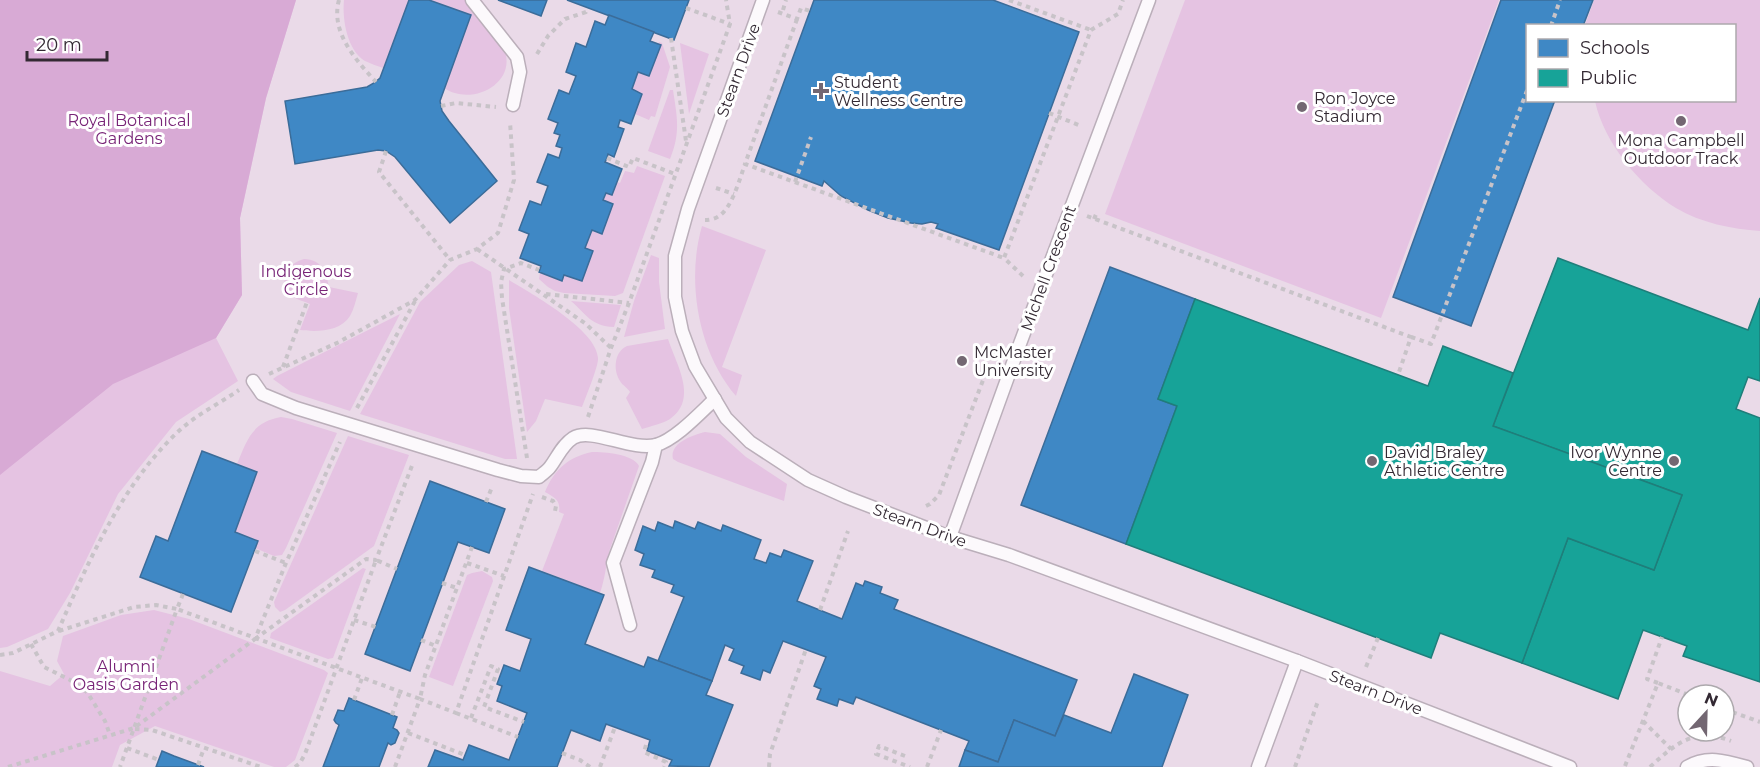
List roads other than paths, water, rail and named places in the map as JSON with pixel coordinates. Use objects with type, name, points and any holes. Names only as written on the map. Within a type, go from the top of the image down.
[{"type":"lane","points":[[472,0],[517,57],[520,72],[513,105]]},
{"type":"lane","name":"Stearn Drive","points":[[763,0],[688,209],[675,256],[675,297],[682,331],[695,366],[726,418],[750,442],[808,480],[846,497],[950,537],[1009,555],[1297,661],[1545,762],[1570,767]]},
{"type":"lane","name":"Michell Crescent","points":[[950,537],[1149,0]]},
{"type":"lane","points":[[253,381],[262,394],[296,408],[498,470],[534,477],[549,468],[573,438],[584,435],[630,445],[656,445],[679,432],[715,399]]},
{"type":"lane","points":[[630,625],[613,563],[652,462],[656,445]]},
{"type":"lane","points":[[1258,767],[1297,661]]},
{"type":"lane","points":[[1687,767],[1710,759],[1747,767]]},
{"type":"place","name":"Student Wellness Centre","points":[[821,91]]},
{"type":"place","name":"Ron Joyce Stadium","points":[[1302,107]]},
{"type":"place","name":"Mona Campbell Outdoor Track","points":[[1681,121]]},
{"type":"place","name":"McMaster University","points":[[962,361]]},
{"type":"place","name":"David Braley Athletic Centre","points":[[1372,461]]},
{"type":"place","name":"Ivor Wynne Centre","points":[[1674,461]]},
{"type":"park label","name":"Royal Botanical Gardens","points":[[129,129]]},
{"type":"park label","name":"Indigenous Circle","points":[[306,280]]},
{"type":"park label","name":"Alumni Oasis Garden","points":[[126,675]]}]
